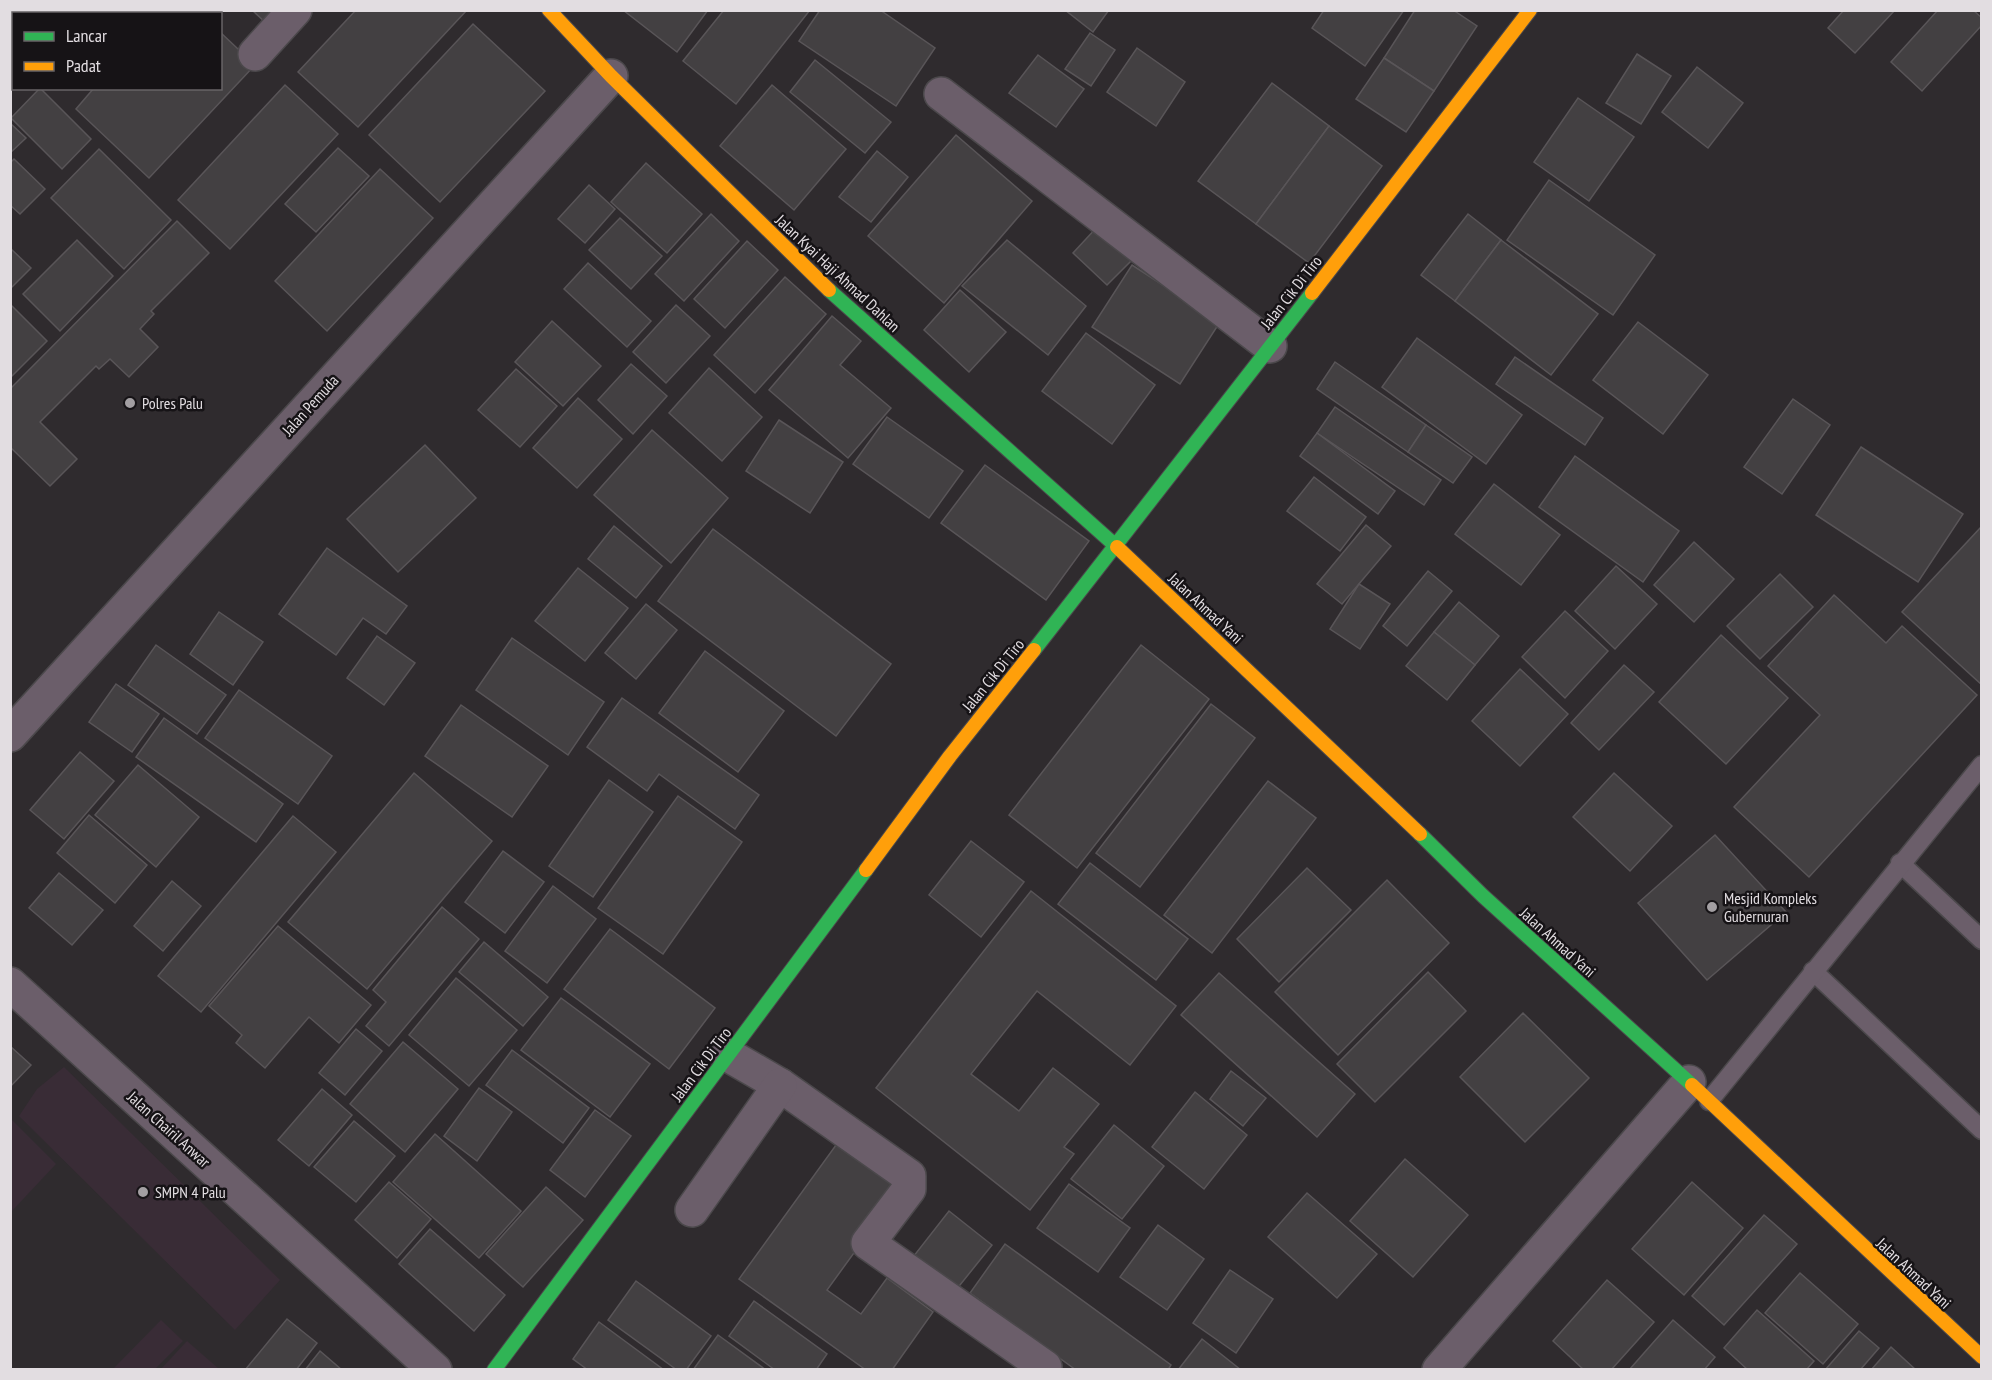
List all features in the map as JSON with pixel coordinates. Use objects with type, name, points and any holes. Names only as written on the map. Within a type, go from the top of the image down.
[{"type":"street","points":[[255,54],[295,10]]},
{"type":"street","name":"Jalan Kyai Haji Ahmad Dahlan","points":[[549,10],[611,76],[809,272],[1117,547]]},
{"type":"street","name":"Jalan Cik Di Tiro","points":[[494,1370],[950,756],[1117,547],[1530,10]]},
{"type":"street","name":"Jalan Pemuda","points":[[10,735],[611,76]]},
{"type":"street","points":[[941,94],[1270,346]]},
{"type":"street","name":"Jalan Ahmad Yani","points":[[1117,547],[1483,896],[1699,1091],[1982,1357]]},
{"type":"street","name":"Jalan Chairil Anwar","points":[[10,984],[435,1370]]},
{"type":"street","points":[[728,1055],[780,1085],[909,1176],[909,1189],[868,1243],[1045,1367]]},
{"type":"street","points":[[692,1210],[780,1085]]},
{"type":"street","points":[[1439,1370],[1699,1091]]},
{"type":"lane","points":[[1699,1091],[1814,971],[1982,765]]},
{"type":"lane","points":[[1900,863],[1982,940]]},
{"type":"lane","points":[[1814,971],[1982,1130]]},
{"type":"shaded area","name":"SMPN 4 Palu","points":[[64,1067],[280,1280],[235,1330],[19,1116],[37,1089]]},
{"type":"shaded area","points":[[11,1119],[56,1164],[10,1212]]},
{"type":"shaded area","points":[[161,1320],[183,1341],[155,1369],[113,1369]]},
{"type":"shaded area","points":[[187,1341],[219,1369],[161,1369]]},
{"type":"building","points":[[62,10],[160,10],[159,12],[60,12]]},
{"type":"building","points":[[167,10],[198,10],[200,12],[166,12]]},
{"type":"building","points":[[252,10],[279,10],[267,24]]},
{"type":"building","points":[[356,10],[467,10],[358,127],[298,72]]},
{"type":"building","points":[[623,10],[708,10],[677,52]]},
{"type":"building","points":[[724,10],[810,10],[736,104],[683,61]]},
{"type":"building","points":[[820,10],[880,10],[935,48],[896,106],[799,41]]},
{"type":"building","points":[[1065,10],[1109,10],[1093,32]]},
{"type":"building","points":[[1324,10],[1404,10],[1365,66],[1312,28]]},
{"type":"building","points":[[1415,10],[1453,10],[1477,26],[1434,91],[1384,58]]},
{"type":"building","points":[[1844,10],[1895,10],[1855,53],[1828,28]]},
{"type":"building","points":[[1938,10],[1973,10],[1982,18],[1982,25],[1922,91],[1891,62]]},
{"type":"building","points":[[473,24],[545,91],[440,202],[369,135]]},
{"type":"building","points":[[1090,33],[1115,50],[1091,86],[1065,69]]},
{"type":"building","points":[[222,34],[255,65],[149,178],[76,109],[92,90],[222,90]]},
{"type":"building","points":[[1137,48],[1185,82],[1156,126],[1107,92]]},
{"type":"building","points":[[1637,54],[1671,76],[1641,124],[1606,103]]},
{"type":"building","points":[[1038,55],[1084,89],[1056,127],[1009,93]]},
{"type":"building","points":[[1384,58],[1434,91],[1406,132],[1356,99]]},
{"type":"building","points":[[815,60],[891,122],[865,153],[790,92]]},
{"type":"building","points":[[1697,67],[1743,103],[1708,148],[1662,112]]},
{"type":"building","points":[[1272,83],[1329,126],[1256,224],[1198,181]]},
{"type":"building","points":[[285,85],[338,134],[230,249],[178,200]]},
{"type":"building","points":[[772,85],[846,149],[794,210],[720,146]]},
{"type":"building","points":[[38,90],[42,90],[91,139],[62,169],[11,118]]},
{"type":"building","points":[[1578,98],[1634,137],[1589,201],[1534,162]]},
{"type":"building","points":[[10,123],[26,138],[10,153]]},
{"type":"building","points":[[1329,126],[1382,166],[1309,263],[1256,224]]},
{"type":"building","points":[[956,135],[1032,201],[944,303],[868,236]]},
{"type":"building","points":[[338,148],[369,176],[316,232],[285,204]]},
{"type":"building","points":[[99,149],[171,220],[124,269],[51,198]]},
{"type":"building","points":[[877,151],[908,177],[871,222],[839,197]]},
{"type":"building","points":[[14,159],[45,189],[20,214],[10,205],[10,163]]},
{"type":"building","points":[[646,163],[702,214],[667,253],[611,202]]},
{"type":"building","points":[[380,169],[433,218],[327,331],[275,281]]},
{"type":"building","points":[[1549,180],[1655,255],[1613,315],[1507,240]]},
{"type":"building","points":[[589,185],[615,209],[585,243],[558,219]]},
{"type":"building","points":[[711,214],[739,241],[684,301],[655,274]]},
{"type":"building","points":[[1468,214],[1501,240],[1455,301],[1421,275]]},
{"type":"building","points":[[620,218],[662,256],[631,289],[589,250]]},
{"type":"building","points":[[177,221],[209,253],[151,311],[154,314],[140,329],[158,347],[129,377],[110,359],[99,369],[96,366],[40,422],[77,459],[50,486],[10,447],[10,389]]},
{"type":"building","points":[[1098,226],[1133,259],[1107,285],[1073,253]]},
{"type":"building","points":[[77,240],[113,276],[60,331],[23,294]]},
{"type":"building","points":[[1007,240],[1086,306],[1048,355],[962,286]]},
{"type":"building","points":[[1501,240],[1598,314],[1551,375],[1455,301]]},
{"type":"building","points":[[747,241],[778,270],[725,328],[694,299]]},
{"type":"building","points":[[10,248],[31,268],[10,289]]},
{"type":"building","points":[[588,263],[651,321],[627,347],[564,289]]},
{"type":"building","points":[[1132,265],[1220,322],[1180,384],[1092,327]]},
{"type":"building","points":[[785,277],[826,314],[755,393],[714,355]]},
{"type":"building","points":[[960,290],[1006,332],[969,372],[924,330]]},
{"type":"building","points":[[10,304],[47,341],[10,378]]},
{"type":"building","points":[[676,305],[710,336],[666,383],[633,352]]},
{"type":"building","points":[[832,316],[861,341],[840,365],[891,408],[848,458],[769,390]]},
{"type":"building","points":[[552,321],[601,366],[563,406],[515,362]]},
{"type":"building","points":[[1638,322],[1708,375],[1663,434],[1593,380]]},
{"type":"building","points":[[1086,333],[1155,385],[1112,444],[1042,391]]},
{"type":"building","points":[[1417,338],[1522,415],[1486,464],[1382,387]]},
{"type":"building","points":[[1515,357],[1603,418],[1585,445],[1496,384]]},
{"type":"building","points":[[1335,362],[1426,425],[1408,452],[1317,389]]},
{"type":"building","points":[[631,364],[667,396],[633,434],[598,400]]},
{"type":"building","points":[[709,368],[762,417],[722,461],[669,413]]},
{"type":"building","points":[[516,369],[557,406],[520,447],[478,410]]},
{"type":"building","points":[[578,398],[622,439],[577,488],[533,448]]},
{"type":"building","points":[[1793,399],[1830,425],[1782,494],[1744,467]]},
{"type":"building","points":[[1335,407],[1441,480],[1424,505],[1317,433]]},
{"type":"building","points":[[887,417],[963,471],[929,518],[853,464]]},
{"type":"building","points":[[779,420],[843,462],[810,513],[746,471]]},
{"type":"building","points":[[1426,425],[1472,457],[1453,483],[1408,452]]},
{"type":"building","points":[[652,430],[728,498],[671,563],[594,495]]},
{"type":"building","points":[[1317,433],[1395,491],[1378,514],[1300,456]]},
{"type":"building","points":[[425,445],[476,498],[398,572],[347,519]]},
{"type":"building","points":[[1861,447],[1963,514],[1918,582],[1816,515]]},
{"type":"building","points":[[1575,456],[1679,531],[1643,582],[1539,507]]},
{"type":"building","points":[[985,465],[1089,541],[1046,600],[941,523]]},
{"type":"building","points":[[1314,477],[1366,517],[1340,551],[1287,511]]},
{"type":"building","points":[[1494,484],[1560,535],[1521,585],[1455,534]]},
{"type":"building","points":[[1366,525],[1391,546],[1342,604],[1317,584]]},
{"type":"building","points":[[614,526],[662,566],[636,598],[588,559]]},
{"type":"building","points":[[1982,526],[1982,685],[1902,612]]},
{"type":"building","points":[[713,529],[891,664],[836,736],[658,601]]},
{"type":"building","points":[[1694,542],[1734,579],[1694,622],[1654,585]]},
{"type":"building","points":[[327,548],[407,606],[386,634],[363,618],[336,655],[279,614]]},
{"type":"building","points":[[1616,566],[1657,604],[1615,649],[1575,611]]},
{"type":"building","points":[[578,568],[628,608],[585,661],[535,621]]},
{"type":"building","points":[[1428,571],[1452,591],[1407,646],[1383,626]]},
{"type":"building","points":[[1780,574],[1813,607],[1760,659],[1727,626]]},
{"type":"building","points":[[1359,584],[1390,604],[1360,649],[1330,629]]},
{"type":"building","points":[[1834,595],[1886,643],[1902,626],[1977,695],[1809,877],[1734,807],[1820,715],[1768,666]]},
{"type":"building","points":[[1459,602],[1499,636],[1475,665],[1434,632]]},
{"type":"building","points":[[646,604],[677,630],[636,679],[605,653]]},
{"type":"building","points":[[1565,611],[1608,651],[1565,698],[1522,657]]},
{"type":"building","points":[[219,612],[263,642],[233,685],[190,654]]},
{"type":"building","points":[[1434,632],[1475,665],[1447,700],[1406,666]]},
{"type":"building","points":[[1721,635],[1788,698],[1726,764],[1659,702]]},
{"type":"building","points":[[377,636],[415,663],[384,705],[347,678]]},
{"type":"building","points":[[512,638],[604,702],[568,755],[476,690]]},
{"type":"building","points":[[156,645],[226,695],[197,734],[128,685]]},
{"type":"building","points":[[1141,645],[1209,699],[1077,868],[1009,815]]},
{"type":"building","points":[[705,651],[784,711],[738,772],[659,713]]},
{"type":"building","points":[[1624,665],[1654,692],[1599,750],[1571,723]]},
{"type":"building","points":[[1520,669],[1568,714],[1520,766],[1472,721]]},
{"type":"building","points":[[116,684],[159,714],[132,752],[89,722]]},
{"type":"building","points":[[239,690],[332,756],[298,804],[205,738]]},
{"type":"building","points":[[622,698],[759,795],[735,829],[659,774],[647,791],[587,747]]},
{"type":"building","points":[[1211,704],[1255,738],[1140,887],[1096,853]]},
{"type":"building","points":[[461,705],[548,766],[512,817],[425,756]]},
{"type":"building","points":[[164,718],[283,804],[256,842],[136,757]]},
{"type":"building","points":[[80,752],[114,781],[64,839],[30,810]]},
{"type":"building","points":[[138,765],[199,817],[156,867],[95,815]]},
{"type":"building","points":[[414,773],[492,841],[367,989],[288,922]]},
{"type":"building","points":[[1614,773],[1672,826],[1630,871],[1573,817]]},
{"type":"building","points":[[609,780],[653,812],[593,897],[549,866]]},
{"type":"building","points":[[1268,781],[1316,818],[1212,953],[1164,915]]},
{"type":"building","points":[[678,796],[742,842],[663,954],[598,908]]},
{"type":"building","points":[[89,815],[147,865],[115,903],[57,853]]},
{"type":"building","points":[[293,816],[336,852],[201,1012],[158,976]]},
{"type":"building","name":"Mesjid Kompleks Gubernuran","points":[[1715,835],[1786,912],[1707,980],[1638,903]]},
{"type":"building","points":[[971,841],[1024,882],[981,937],[929,895]]},
{"type":"building","points":[[503,851],[544,882],[505,933],[465,902]]},
{"type":"building","points":[[1090,863],[1188,939],[1156,980],[1058,904]]},
{"type":"building","points":[[1307,868],[1351,910],[1279,982],[1237,939]]},
{"type":"building","points":[[59,873],[103,910],[72,945],[29,908]]},
{"type":"building","points":[[1387,880],[1449,943],[1338,1055],[1275,992]]},
{"type":"building","points":[[172,881],[201,906],[163,951],[134,926]]},
{"type":"building","points":[[553,886],[596,919],[547,983],[505,951]]},
{"type":"building","points":[[1031,891],[1176,1006],[1130,1065],[1037,991],[971,1074],[1019,1111],[1053,1068],[1099,1104],[1064,1147],[1074,1154],[1030,1210],[876,1088]]},
{"type":"building","points":[[442,907],[479,939],[389,1046],[366,1026],[386,1002],[373,990]]},
{"type":"building","points":[[278,926],[371,1005],[339,1043],[309,1017],[265,1068],[236,1043],[242,1035],[209,1006]]},
{"type":"building","points":[[610,929],[715,1008],[669,1069],[564,989]]},
{"type":"building","points":[[484,942],[548,997],[523,1026],[459,972]]},
{"type":"building","points":[[1428,972],[1466,1011],[1375,1102],[1337,1064]]},
{"type":"building","points":[[1219,973],[1355,1094],[1317,1137],[1181,1015]]},
{"type":"building","points":[[456,978],[517,1030],[469,1086],[409,1035]]},
{"type":"building","points":[[561,998],[650,1064],[610,1117],[521,1050]]},
{"type":"building","points":[[1523,1013],[1589,1078],[1525,1142],[1460,1077]]},
{"type":"building","points":[[356,1029],[382,1051],[345,1095],[319,1073]]},
{"type":"building","points":[[403,1042],[458,1089],[405,1152],[350,1104]]},
{"type":"building","points":[[10,1046],[31,1065],[10,1087]]},
{"type":"building","points":[[512,1050],[589,1108],[563,1143],[486,1085]]},
{"type":"building","points":[[1231,1071],[1266,1098],[1243,1126],[1210,1099]]},
{"type":"building","points":[[479,1088],[512,1112],[477,1161],[444,1136]]},
{"type":"building","points":[[322,1089],[352,1115],[309,1166],[278,1140]]},
{"type":"building","points":[[1195,1092],[1247,1135],[1204,1189],[1152,1147]]},
{"type":"building","points":[[595,1110],[631,1136],[585,1197],[550,1170]]},
{"type":"building","points":[[354,1121],[395,1156],[356,1202],[314,1167]]},
{"type":"building","points":[[1114,1125],[1164,1166],[1122,1219],[1071,1179]]},
{"type":"building","points":[[435,1134],[521,1211],[479,1258],[393,1182]]},
{"type":"building","points":[[844,1134],[907,1180],[827,1290],[861,1314],[887,1278],[933,1312],[892,1370],[866,1370],[739,1279]]},
{"type":"building","points":[[1405,1159],[1468,1215],[1413,1277],[1350,1221]]},
{"type":"building","points":[[389,1182],[431,1219],[397,1258],[355,1220]]},
{"type":"building","points":[[1692,1182],[1743,1228],[1684,1295],[1632,1249]]},
{"type":"building","points":[[1069,1184],[1130,1228],[1098,1272],[1037,1228]]},
{"type":"building","points":[[546,1187],[583,1220],[523,1287],[486,1254]]},
{"type":"building","points":[[1307,1193],[1377,1254],[1337,1298],[1268,1237]]},
{"type":"building","points":[[949,1211],[992,1245],[956,1290],[913,1257]]},
{"type":"building","points":[[1764,1215],[1797,1244],[1724,1325],[1692,1296]]},
{"type":"building","points":[[1158,1225],[1204,1259],[1167,1310],[1120,1277]]},
{"type":"building","points":[[430,1229],[505,1295],[474,1331],[399,1264]]},
{"type":"building","points":[[1005,1244],[1171,1365],[1168,1370],[1076,1370],[970,1293]]},
{"type":"building","points":[[1230,1270],[1273,1299],[1236,1353],[1193,1323]]},
{"type":"building","points":[[1800,1273],[1858,1324],[1823,1364],[1765,1313]]},
{"type":"building","points":[[1607,1280],[1654,1322],[1611,1370],[1584,1370],[1553,1341]]},
{"type":"building","points":[[636,1281],[711,1336],[686,1370],[677,1370],[608,1320]]},
{"type":"building","points":[[754,1301],[827,1354],[816,1370],[775,1370],[729,1336]]},
{"type":"building","points":[[1757,1310],[1814,1361],[1806,1370],[1748,1370],[1724,1348]]},
{"type":"building","points":[[287,1319],[317,1343],[296,1370],[245,1370]]},
{"type":"building","points":[[1673,1320],[1715,1357],[1704,1370],[1629,1370]]},
{"type":"building","points":[[599,1322],[664,1370],[588,1370],[573,1359]]},
{"type":"building","points":[[1859,1331],[1879,1348],[1860,1370],[1825,1370]]},
{"type":"building","points":[[718,1335],[766,1370],[693,1370]]},
{"type":"building","points":[[1202,1339],[1241,1370],[1178,1370]]},
{"type":"building","points":[[1891,1347],[1916,1370],[1871,1370]]},
{"type":"building","points":[[320,1351],[342,1370],[305,1370]]},
{"type":"traffic: fast","points":[[829,290],[1117,547]]},
{"type":"traffic: fast","points":[[1034,650],[1312,293]]},
{"type":"traffic: fast","points":[[1420,834],[1483,896],[1692,1085]]},
{"type":"traffic: fast","points":[[494,1370],[866,870]]},
{"type":"traffic: slow","points":[[549,10],[611,76],[829,290]]},
{"type":"traffic: slow","points":[[1312,293],[1530,10]]},
{"type":"traffic: slow","points":[[1117,547],[1420,834]]},
{"type":"traffic: slow","points":[[866,870],[950,756],[1034,650]]},
{"type":"traffic: slow","points":[[1692,1085],[1982,1357]]},
{"type":"place","name":"Polres Palu","points":[[130,403]]},
{"type":"place","name":"Mesjid Kompleks Gubernuran","points":[[1712,907]]},
{"type":"place","name":"SMPN 4 Palu","points":[[143,1192]]}]
